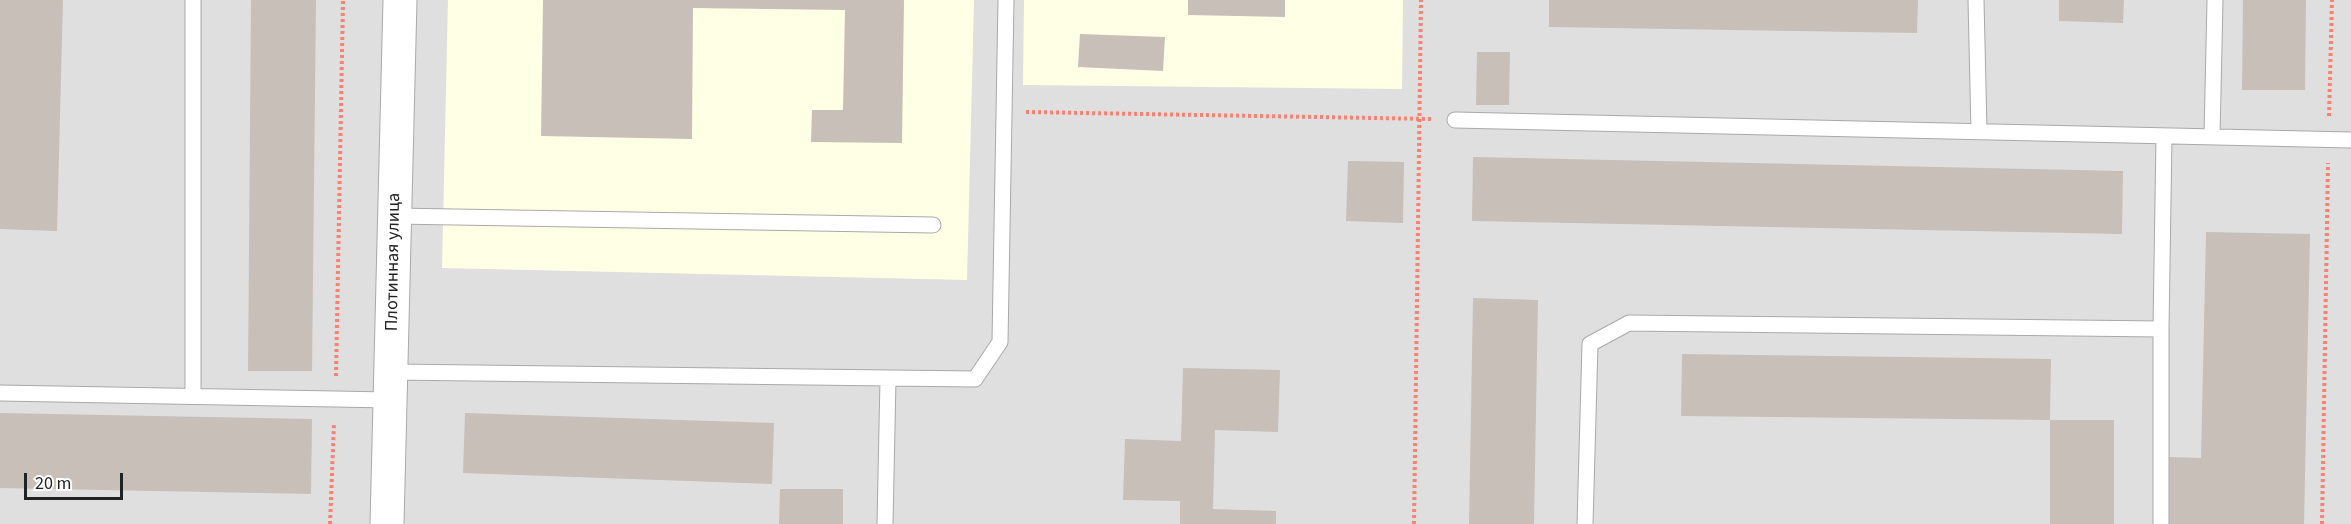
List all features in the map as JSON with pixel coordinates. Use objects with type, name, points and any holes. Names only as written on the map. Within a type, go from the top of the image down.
[{"type":"street","name":"Плотинная улица","points":[[387,524],[400,0]]},
{"type":"lane","points":[[192,0],[193,396]]},
{"type":"lane","points":[[0,393],[335,399],[391,386],[975,379],[1000,342],[1006,0]]},
{"type":"lane","points":[[1976,0],[1979,131]]},
{"type":"lane","points":[[2212,137],[2215,0]]},
{"type":"lane","points":[[1455,120],[2351,140]]},
{"type":"lane","points":[[2161,524],[2164,136]]},
{"type":"lane","points":[[395,216],[933,225]]},
{"type":"lane","points":[[1585,524],[1590,344],[1629,323],[2161,329]]},
{"type":"lane","points":[[885,524],[888,379]]},
{"type":"path","points":[[330,524],[344,0]]},
{"type":"path","points":[[1414,524],[1421,0]]},
{"type":"path","points":[[2322,524],[2332,0]]},
{"type":"path","points":[[1004,111],[1455,120]]},
{"type":"shaded area","points":[[0,0],[2351,0],[2351,524],[0,524]]},
{"type":"shaded area","points":[[448,0],[974,0],[967,280],[442,268]]},
{"type":"shaded area","points":[[1024,0],[1403,0],[1402,89],[1023,85]]},
{"type":"building","points":[[0,0],[63,0],[57,231],[0,229]]},
{"type":"building","points":[[251,0],[316,0],[312,371],[248,371]]},
{"type":"building","points":[[543,0],[904,0],[902,143],[811,142],[812,110],[843,110],[845,10],[693,8],[692,139],[541,136]]},
{"type":"building","points":[[1188,0],[1285,0],[1285,17],[1188,15]]},
{"type":"building","points":[[1549,0],[1918,0],[1917,33],[1549,27]]},
{"type":"building","points":[[2059,0],[2124,0],[2123,23],[2059,21]]},
{"type":"building","points":[[2243,0],[2306,0],[2305,90],[2242,90]]},
{"type":"building","points":[[1080,34],[1165,37],[1163,71],[1078,67]]},
{"type":"building","points":[[1477,52],[1510,52],[1509,105],[1476,105]]},
{"type":"building","points":[[1473,157],[2123,171],[2122,234],[1472,221]]},
{"type":"building","points":[[1348,161],[1404,162],[1403,223],[1346,221]]},
{"type":"building","points":[[2206,232],[2310,234],[2304,524],[2168,524],[2169,457],[2201,458]]},
{"type":"building","points":[[1473,298],[1538,300],[1534,524],[1469,524]]},
{"type":"building","points":[[1682,354],[2051,359],[2050,420],[1681,416]]},
{"type":"building","points":[[1183,368],[1280,370],[1278,432],[1215,430],[1213,509],[1276,511],[1276,524],[1180,524],[1180,501],[1123,500],[1125,439],[1181,441]]},
{"type":"building","points":[[0,413],[312,419],[311,494],[0,488]]},
{"type":"building","points":[[465,413],[774,423],[772,484],[463,473]]},
{"type":"building","points":[[2050,420],[2114,420],[2114,524],[2050,524]]},
{"type":"building","points":[[780,489],[843,489],[843,524],[779,524]]}]
